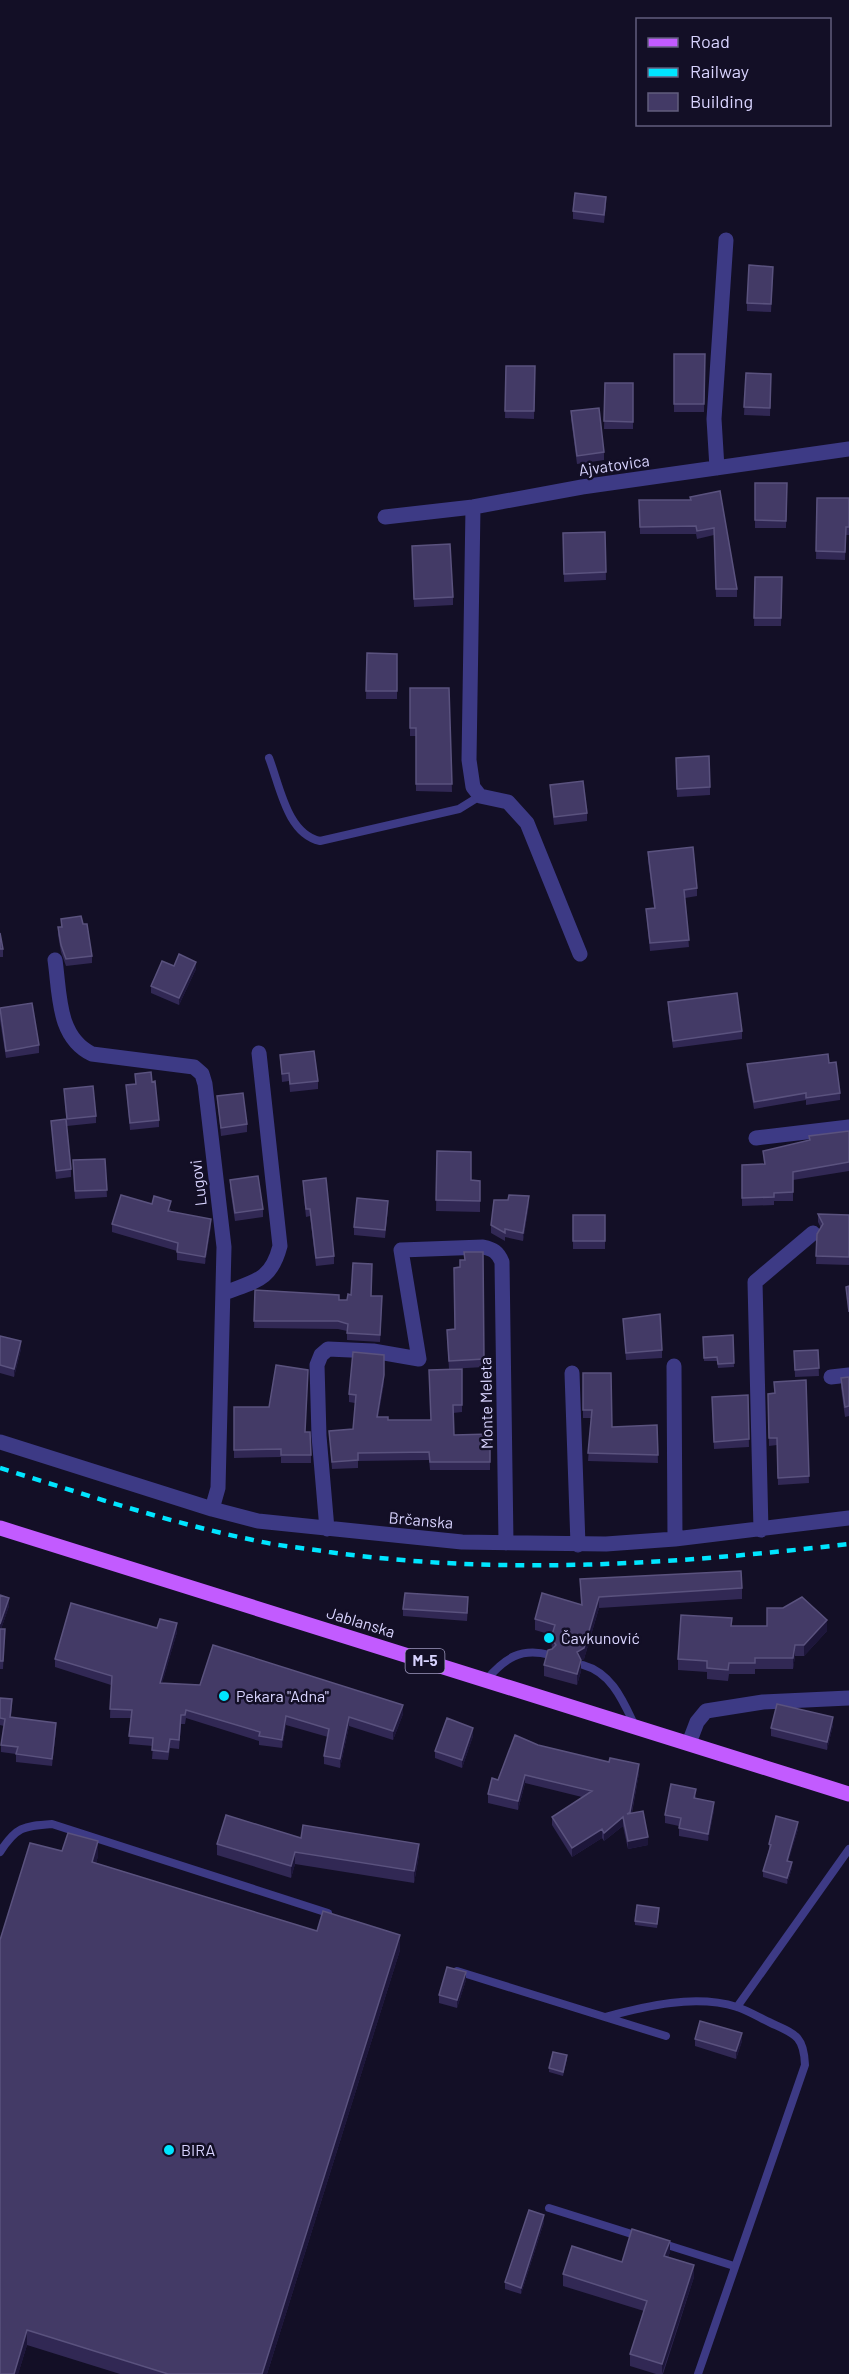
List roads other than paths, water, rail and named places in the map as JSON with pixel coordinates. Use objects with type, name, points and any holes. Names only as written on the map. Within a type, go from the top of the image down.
[{"type":"main road","name":"Jablanska","points":[[0,1528],[849,1794]]},
{"type":"street","points":[[717,468],[714,419],[726,240]]},
{"type":"street","name":"Ajvatovica","points":[[384,517],[473,507],[582,487],[849,449]]},
{"type":"street","points":[[473,507],[469,760],[473,787],[480,796],[508,802],[527,823],[580,954]]},
{"type":"street","name":"Lugovi","points":[[55,960],[64,1022],[74,1042],[82,1049],[92,1053],[184,1064],[194,1067],[202,1074],[205,1084],[224,1247],[218,1488],[212,1509]]},
{"type":"street","points":[[224,1293],[265,1277],[275,1264],[280,1246],[258,1053]]},
{"type":"street","points":[[756,1138],[849,1127]]},
{"type":"street","points":[[761,1530],[755,1282],[813,1233]]},
{"type":"street","name":"Monte Meleta","points":[[327,1529],[319,1436],[318,1365],[321,1355],[328,1349],[373,1351],[419,1359],[401,1250],[483,1247],[492,1249],[499,1255],[502,1262],[506,1543]]},
{"type":"street","points":[[674,1365],[675,1539]]},
{"type":"street","points":[[572,1373],[578,1545]]},
{"type":"street","points":[[831,1377],[849,1375]]},
{"type":"street","name":"Brčanska","points":[[0,1442],[212,1509],[258,1521],[462,1542],[578,1545],[675,1539],[849,1518]]},
{"type":"street","points":[[689,1743],[697,1722],[706,1711],[763,1702],[849,1698]]},
{"type":"lane","points":[[269,758],[299,831],[310,839],[320,842],[459,809],[480,796]]},
{"type":"lane","points":[[486,1680],[501,1662],[532,1650],[549,1655]]},
{"type":"lane","points":[[583,1665],[596,1669],[617,1690],[636,1727]]},
{"type":"lane","points":[[0,1852],[10,1837],[25,1826],[52,1824],[328,1913]]},
{"type":"lane","points":[[737,2007],[849,1849]]},
{"type":"lane","points":[[453,1970],[666,2036]]},
{"type":"lane","points":[[604,2017],[674,2003],[711,2002],[737,2007],[798,2036],[804,2047],[805,2064],[698,2374]]},
{"type":"lane","points":[[549,2208],[734,2266]]},
{"type":"railway","points":[[0,1468],[126,1507],[221,1533],[281,1545],[394,1559],[459,1564],[524,1565],[654,1562],[849,1544]]},
{"type":"place","name":"Čavkunović","points":[[549,1638]]},
{"type":"place","name":"Pekara \"Adna\"","points":[[224,1696]]},
{"type":"place","name":"BIRA","points":[[169,2150]]}]
